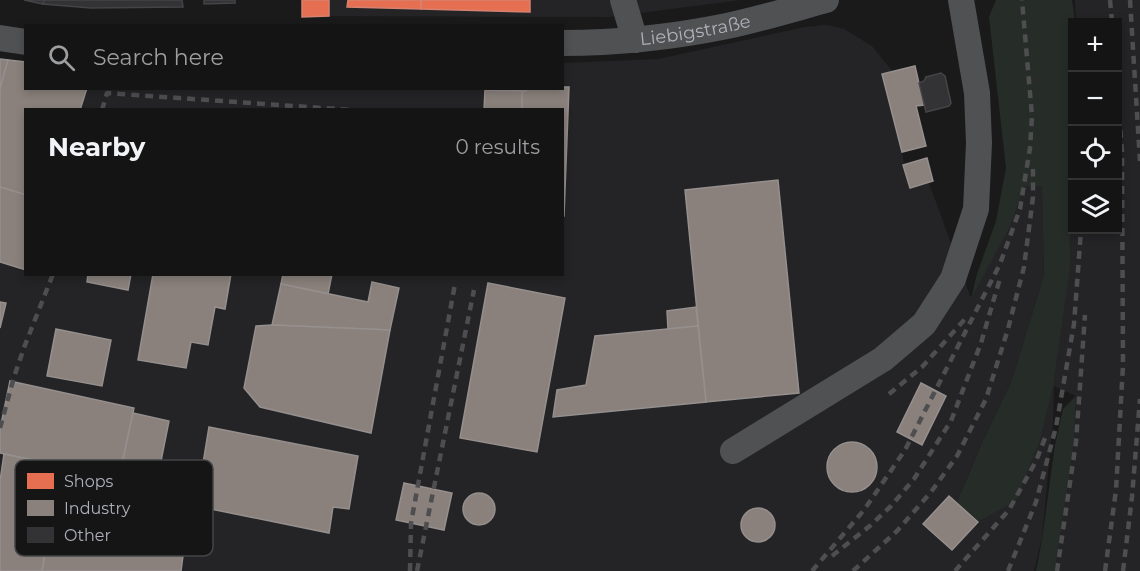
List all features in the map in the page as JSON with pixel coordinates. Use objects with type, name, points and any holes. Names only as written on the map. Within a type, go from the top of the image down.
[{"type":"street","points":[[624,0],[635,40]]},
{"type":"street","name":"Liebigstraße","points":[[564,43],[635,40],[728,26],[825,0]]},
{"type":"street","points":[[733,451],[883,359],[924,324],[953,279],[976,209],[979,143],[976,93],[961,0]]},
{"type":"street","points":[[0,38],[24,42]]},
{"type":"shaded area","points":[[329,0],[741,0],[609,17],[329,16]]},
{"type":"shaded area","points":[[996,0],[1072,0],[1074,18],[1068,18],[1070,267],[1053,386],[1040,440],[1016,501],[979,521],[957,502],[1012,380],[1044,275],[1042,186],[1024,186],[1011,225],[971,299],[977,274],[996,221],[1006,168],[989,17]]},
{"type":"shaded area","points":[[1075,0],[1140,0],[1140,571],[1055,571],[1074,443],[1076,396],[1054,386],[1042,538],[1034,571],[0,571],[0,59],[24,86],[24,90],[564,90],[564,63],[658,59],[805,27],[826,25],[844,29],[872,46],[893,72],[883,74],[910,187],[929,183],[971,298],[1011,225],[1024,185],[1042,186],[1044,275],[1012,380],[957,501],[1065,265],[1068,220],[1068,234],[1122,234],[1122,18],[1076,18]]},
{"type":"shaded area","points":[[1076,396],[1074,443],[1055,571],[1036,571],[1055,445],[1063,409]]},
{"type":"building: Shops","points":[[302,0],[329,0],[329,16],[302,17]]},
{"type":"building: Shops","points":[[348,0],[421,0],[421,9],[347,7]]},
{"type":"building: Shops","points":[[421,0],[530,0],[530,12],[421,9]]},
{"type":"building: Industry","points":[[0,59],[8,60],[0,89]]},
{"type":"building: Industry","points":[[8,60],[24,62],[24,90],[86,90],[81,108],[24,108],[24,194],[0,187],[0,89]]},
{"type":"building: Industry","points":[[915,66],[924,105],[916,106],[926,146],[902,152],[882,74]]},
{"type":"building: Industry","points":[[564,87],[569,87],[564,216],[564,108],[522,108],[522,91],[564,90]]},
{"type":"building: Industry","points":[[485,90],[522,91],[522,108],[484,108]]},
{"type":"building: Industry","points":[[927,158],[933,181],[910,188],[903,165]]},
{"type":"building: Industry","points":[[778,180],[799,393],[706,402],[685,190]]},
{"type":"building: Industry","points":[[0,187],[24,194],[24,269],[0,262]]},
{"type":"building: Industry","points":[[88,276],[131,276],[128,290],[87,282]]},
{"type":"building: Industry","points":[[153,276],[231,276],[225,309],[215,307],[208,345],[191,342],[186,368],[138,360]]},
{"type":"building: Industry","points":[[283,276],[332,276],[328,294],[281,284]]},
{"type":"building: Industry","points":[[372,282],[399,288],[390,330],[272,325],[281,284],[368,302]]},
{"type":"building: Industry","points":[[488,283],[565,298],[537,452],[460,438]]},
{"type":"building: Industry","points":[[0,302],[6,303],[0,328]]},
{"type":"building: Industry","points":[[696,307],[698,326],[668,329],[667,311]]},
{"type":"building: Industry","points":[[256,326],[390,330],[371,433],[260,407],[244,388]]},
{"type":"building: Industry","points":[[698,326],[706,402],[553,417],[557,390],[586,385],[595,336]]},
{"type":"building: Industry","points":[[56,329],[111,340],[102,386],[47,376]]},
{"type":"building: Industry","points":[[10,381],[134,408],[123,460],[33,460],[0,453],[0,429]]},
{"type":"building: Industry","points":[[921,383],[946,396],[922,445],[897,432]]},
{"type":"building: Industry","points":[[133,413],[169,421],[161,460],[123,460]]},
{"type":"building: Industry","points":[[209,427],[358,456],[349,509],[333,507],[329,533],[213,509],[213,460],[204,460]]},
{"type":"building: Industry","points":[[847,442],[857,442],[870,449],[877,462],[877,472],[870,485],[857,492],[847,492],[838,488],[831,481],[827,472],[827,462],[831,453],[838,446]]},
{"type":"building: Industry","points":[[4,454],[32,460],[15,460],[15,556],[45,556],[42,571],[0,571],[0,481]]},
{"type":"building: Industry","points":[[404,483],[452,493],[444,530],[396,520]]},
{"type":"building: Industry","points":[[479,493],[491,497],[495,509],[491,521],[479,525],[467,521],[463,509],[467,497]]},
{"type":"building: Industry","points":[[949,496],[978,522],[952,550],[923,524]]},
{"type":"building: Industry","points":[[758,508],[770,513],[775,525],[770,537],[758,542],[746,537],[741,525],[746,513]]},
{"type":"building: Industry","points":[[45,556],[183,556],[181,571],[42,571]]},
{"type":"building: Other","points":[[24,0],[44,0],[43,4]]},
{"type":"building: Other","points":[[44,0],[182,0],[183,7],[91,8],[43,4]]},
{"type":"building: Other","points":[[204,0],[235,0],[235,3],[204,4]]},
{"type":"building: Other","points":[[941,73],[945,76],[951,103],[949,106],[926,112],[919,83],[926,77]]},
{"type":"railway","points":[[812,571],[864,510],[905,450],[1000,264],[1020,209],[1030,148],[1032,116],[1022,0]]},
{"type":"railway","points":[[1110,0],[1112,18]]},
{"type":"railway","points":[[1130,0],[1140,161]]},
{"type":"railway","points":[[103,108],[107,93],[322,108]]},
{"type":"railway","points":[[1105,571],[1116,490],[1123,365],[1120,126]]},
{"type":"railway","points":[[853,571],[897,531],[931,492],[957,456],[986,399],[1024,267],[1033,197],[1033,169]]},
{"type":"railway","points":[[1008,571],[1036,502],[1056,427],[1074,324],[1081,234]]},
{"type":"railway","points":[[832,556],[891,506],[914,479],[951,421],[981,343],[1001,275]]},
{"type":"railway","points":[[0,428],[14,377],[52,276]]},
{"type":"railway","points":[[410,571],[411,523],[455,284]]},
{"type":"railway","points":[[417,571],[474,290]]},
{"type":"railway","points":[[1057,571],[1076,442],[1085,315]]},
{"type":"railway","points":[[889,394],[922,367],[966,318]]},
{"type":"railway","points":[[1123,571],[1140,399]]},
{"type":"railway","points":[[955,571],[1009,510],[1036,461],[1047,433]]}]
